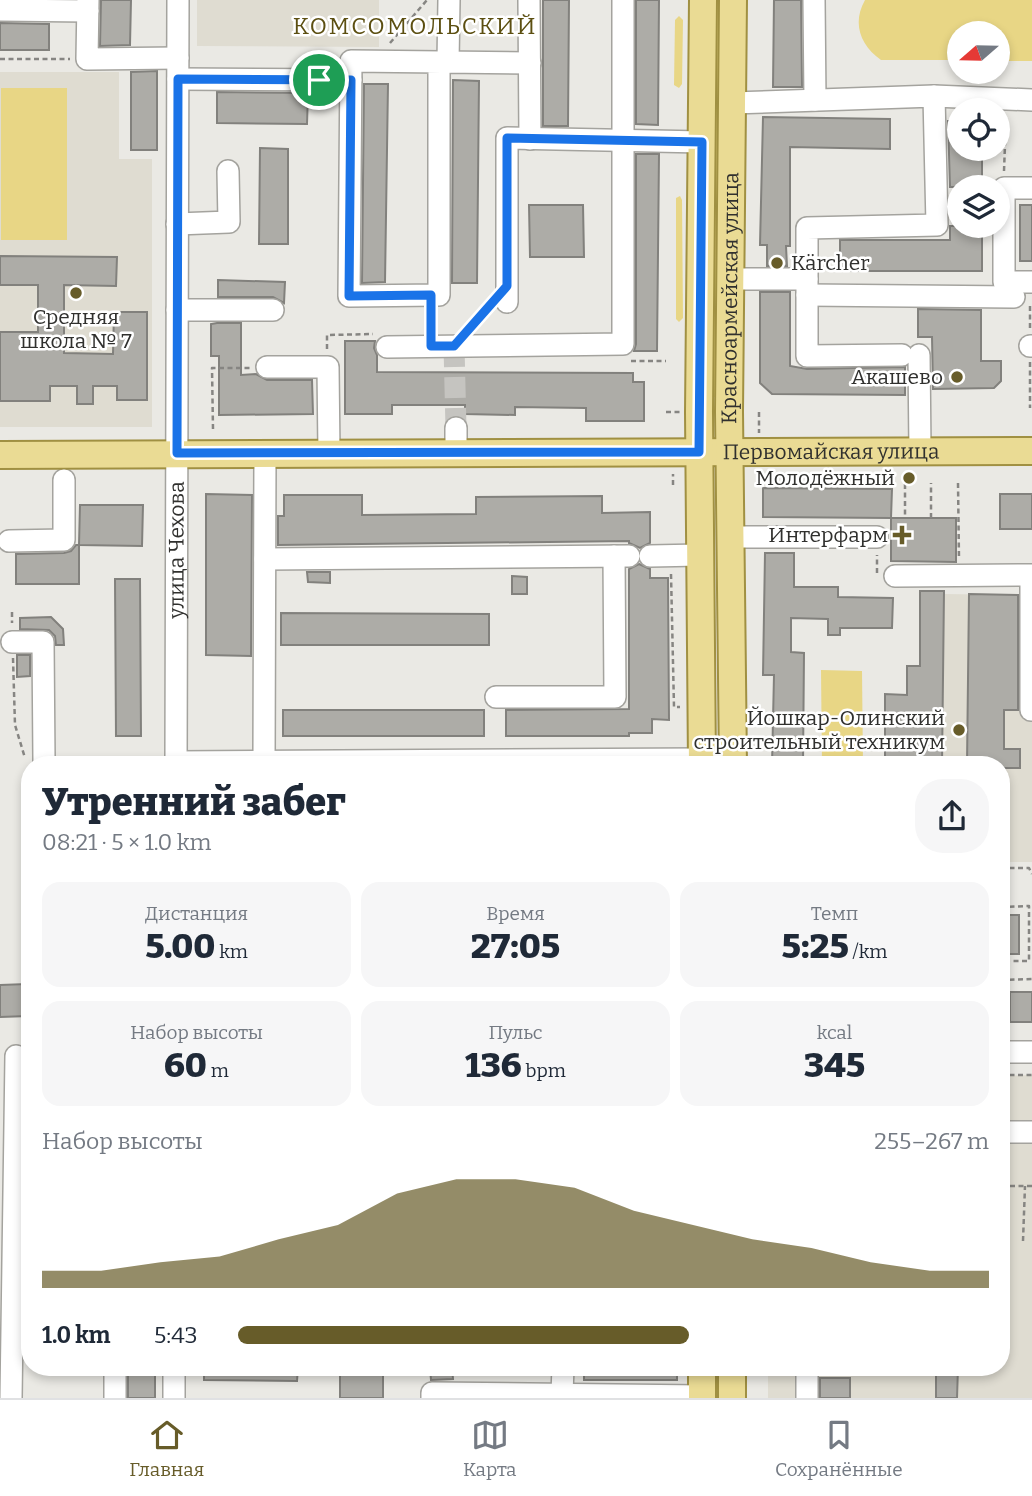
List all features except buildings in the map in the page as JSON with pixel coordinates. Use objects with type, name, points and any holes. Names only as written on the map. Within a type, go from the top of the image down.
[{"type":"main road","name":"Красноармейская улица","points":[[702,756],[699,452],[703,0]]},
{"type":"main road","name":"Красноармейская улица","points":[[733,0],[729,452],[733,756]]},
{"type":"main road","name":"Первомайская улица","points":[[0,455],[329,453],[456,440],[699,452],[1032,451]]},
{"type":"main road","points":[[702,1376],[702,1397]]},
{"type":"main road","points":[[732,1398],[733,1376]]},
{"type":"street","name":"улица Чехова","points":[[176,756],[178,0]]},
{"type":"street","points":[[449,0],[444,62],[439,295],[349,296],[351,61],[375,61],[444,62],[530,63]]},
{"type":"street","points":[[529,0],[530,139]]},
{"type":"street","points":[[387,347],[623,344],[623,0]]},
{"type":"street","points":[[814,0],[815,100]]},
{"type":"street","points":[[0,10],[88,5],[87,58],[178,58]]},
{"type":"street","points":[[178,79],[351,80]]},
{"type":"street","points":[[732,103],[933,96],[982,98]]},
{"type":"street","points":[[920,451],[910,355],[807,356],[807,228],[937,225],[933,96]]},
{"type":"street","points":[[1010,99],[1032,100]]},
{"type":"street","points":[[507,294],[507,138],[702,142]]},
{"type":"street","points":[[177,223],[229,222],[228,170]]},
{"type":"street","points":[[1010,188],[1032,187]]},
{"type":"street","points":[[1004,238],[1004,282],[1032,282]]},
{"type":"street","points":[[730,279],[807,287],[1014,297]]},
{"type":"street","points":[[177,310],[274,310]]},
{"type":"street","points":[[267,367],[328,367],[329,453]]},
{"type":"street","points":[[264,756],[265,453]]},
{"type":"street","points":[[9,541],[64,540],[64,480]]},
{"type":"street","points":[[730,537],[877,537]]},
{"type":"street","points":[[265,559],[700,555]]},
{"type":"street","points":[[496,697],[615,697],[641,556]]},
{"type":"street","points":[[895,576],[1032,576],[1031,710]]},
{"type":"street","points":[[12,642],[43,642],[35,756]]},
{"type":"street","points":[[1010,1052],[1032,1052]]},
{"type":"street","points":[[11,1398],[6,1311],[21,1245],[7,1171],[15,1112],[15,1056]]},
{"type":"street","points":[[1010,1132],[1032,1132]]},
{"type":"street","points":[[115,1376],[115,1398]]},
{"type":"street","points":[[174,1376],[174,1398]]},
{"type":"street","points":[[562,1394],[563,1376]]},
{"type":"street","points":[[807,1376],[807,1398]]},
{"type":"street","points":[[432,1398],[432,1393],[702,1397]]},
{"type":"path","points":[[375,61],[427,0]]},
{"type":"path","points":[[0,59],[87,58]]},
{"type":"path","points":[[454,346],[507,294]]},
{"type":"path","points":[[431,295],[431,346]]},
{"type":"path","points":[[214,429],[212,368],[267,367]]},
{"type":"path","points":[[666,412],[683,412]]},
{"type":"path","points":[[759,412],[759,436]]},
{"type":"path","points":[[673,471],[673,485]]},
{"type":"path","points":[[958,483],[959,576]]},
{"type":"path","points":[[905,484],[905,518]]},
{"type":"path","points":[[931,484],[931,518]]},
{"type":"path","points":[[877,537],[877,575],[895,576]]},
{"type":"path","points":[[641,556],[673,644],[674,708],[683,707]]},
{"type":"path","points":[[12,612],[15,726],[32,756]]},
{"type":"path","points":[[673,644],[683,643]]},
{"type":"path","points":[[1010,868],[1029,868],[1032,874]]},
{"type":"path","points":[[1010,906],[1029,906],[1029,961],[1010,961]]},
{"type":"path","points":[[1010,980],[1032,979]]},
{"type":"path","points":[[1010,1076],[1032,1075]]},
{"type":"path","points":[[1010,1186],[1032,1186]]},
{"type":"path","points":[[1023,1241],[1025,1186]]},
{"type":"shaded area","points":[[197,0],[379,0],[379,47],[197,46]]},
{"type":"shaded area","points":[[716,0],[721,0],[715,397],[710,397]]},
{"type":"shaded area","points":[[865,0],[1032,0],[1032,61],[1010,61],[1010,21],[947,21],[947,60],[881,60],[868,48],[860,33],[861,9]]},
{"type":"shaded area","points":[[679,16],[683,20],[682,84],[679,88],[674,85],[675,20]]},
{"type":"shaded area","name":"Средняя школа № 7","points":[[0,72],[119,72],[119,159],[152,159],[152,427],[0,427]]},
{"type":"shaded area","points":[[1,88],[67,88],[67,240],[1,240]]},
{"type":"shaded area","points":[[680,196],[683,318],[679,322],[676,319],[676,198]]},
{"type":"shaded area","name":"Йошкар-Олинский строительный техникум","points":[[920,591],[1021,595],[1032,632],[1032,862],[1010,862],[1010,756],[885,756],[885,694],[907,694],[907,666],[920,665]]},
{"type":"shaded area","points":[[821,670],[862,671],[863,756],[822,756]]},
{"type":"shaded area","points":[[1032,1075],[1032,1398],[768,1398],[768,1376],[1010,1376],[1010,1076]]},
{"type":"tunnel","points":[[454,346],[456,428]]},
{"type":"place","name":"Kärcher","points":[[777,263]]},
{"type":"place","name":"Средняя школа № 7","points":[[76,293]]},
{"type":"place","name":"Акашево","points":[[957,377]]},
{"type":"place","name":"Молодёжный","points":[[909,478]]},
{"type":"place","name":"Интерфарм","points":[[902,535]]},
{"type":"place","name":"Йошкар-Олинский строительный техникум","points":[[959,730]]},
{"type":"district","name":"КОМСОМОЛЬСКИЙ","points":[[415,26]]},
{"type":"route","points":[[178,79],[319,80],[351,80],[349,296],[431,295],[431,346],[454,346],[507,286],[507,138],[702,142],[699,452],[177,453],[178,79]]}]
